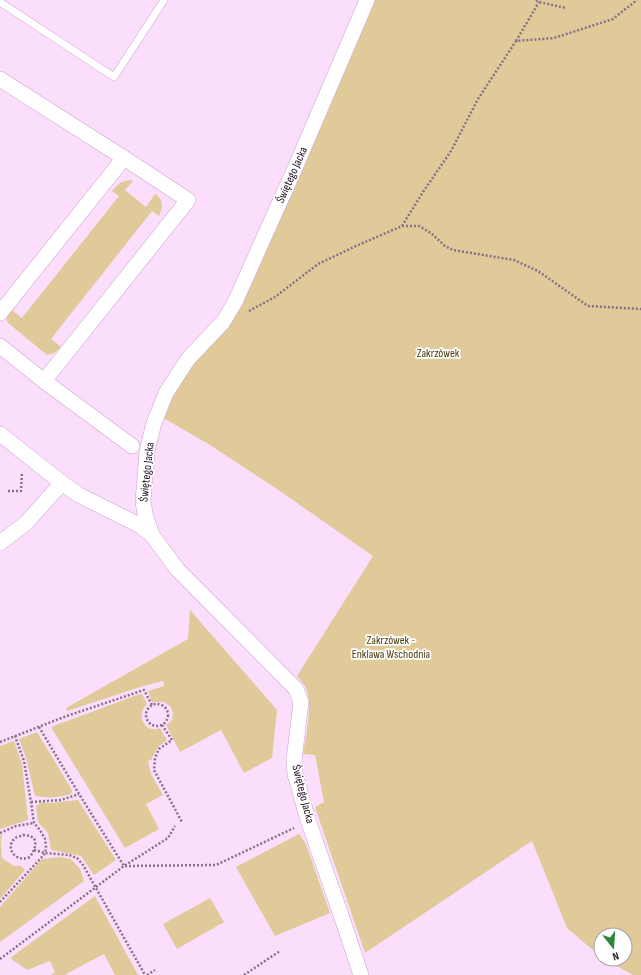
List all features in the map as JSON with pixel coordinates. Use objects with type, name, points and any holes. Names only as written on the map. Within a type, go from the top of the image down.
[{"type":"street","name":"Świętego Jacka","points":[[361,975],[308,820],[295,774],[294,760],[301,702],[296,689],[177,569],[152,535],[146,518],[143,502],[147,451],[154,423],[166,393],[188,358],[223,322],[235,302],[295,168],[367,0]]},
{"type":"street","points":[[2,85],[124,158],[188,200],[44,381]]},
{"type":"street","points":[[0,313],[124,158]]},
{"type":"street","points":[[0,346],[44,381],[132,446]]},
{"type":"street","points":[[0,434],[62,483],[79,494],[139,525],[152,535]]},
{"type":"street","points":[[0,543],[26,523],[62,483]]},
{"type":"lane","points":[[0,2],[114,77],[164,0]]},
{"type":"path","points":[[536,0],[566,8]]},
{"type":"path","points":[[516,41],[554,38],[614,19],[637,0]]},
{"type":"path","points":[[402,226],[450,151],[478,99],[516,41],[539,2]]},
{"type":"path","points":[[248,312],[276,297],[318,264],[402,226],[418,226],[431,233],[445,246],[453,250],[514,260],[538,271],[588,306],[641,309]]},
{"type":"path","points":[[8,491],[21,491],[22,469]]},
{"type":"path","points":[[0,742],[64,717],[144,690],[152,705]]},
{"type":"path","points":[[159,704],[167,710],[168,717],[162,725],[155,726],[148,722],[146,711],[152,705],[159,704]]},
{"type":"path","points":[[162,725],[172,740],[159,749],[154,758],[154,770],[182,822]]},
{"type":"path","points":[[39,727],[124,866]]},
{"type":"path","points":[[0,902],[41,858],[45,853],[46,847],[45,838],[34,823],[32,802],[24,761],[15,736]]},
{"type":"path","points":[[32,802],[61,800],[79,794]]},
{"type":"path","points":[[124,866],[216,865],[308,820]]},
{"type":"path","points":[[0,833],[16,826],[34,823]]},
{"type":"path","points":[[0,959],[124,866],[168,838],[176,826]]},
{"type":"path","points":[[30,836],[34,838],[36,842],[34,850],[30,857],[20,859],[14,855],[10,847],[12,841],[17,837],[30,836]]},
{"type":"path","points":[[34,850],[45,853],[69,855],[77,858],[96,887],[146,975],[155,970]]},
{"type":"path","points":[[244,975],[280,952]]},
{"type":"green space","name":"Zakrzówek","points":[[372,0],[641,0],[641,975],[633,975],[618,967],[633,967],[633,927],[593,927],[593,950],[567,928],[532,841],[365,953],[315,807],[324,802],[315,755],[303,754],[309,703],[306,688],[297,676],[373,556],[277,489],[210,445],[160,416],[171,394],[232,315]]},
{"type":"green space","points":[[130,180],[133,181],[125,190],[146,207],[155,194],[158,196],[162,204],[159,216],[152,211],[51,339],[61,347],[54,353],[47,355],[7,322],[8,315],[12,310],[22,318],[119,196],[112,191],[120,183]]},
{"type":"green space","points":[[190,610],[277,710],[272,758],[244,773],[221,730],[180,752],[166,725],[172,720],[173,714],[171,707],[164,702],[152,702],[148,691],[164,686],[163,681],[67,711],[66,708],[188,639]]},
{"type":"green space","points":[[142,694],[147,704],[142,713],[143,722],[152,729],[160,728],[167,740],[158,747],[151,760],[148,761],[151,774],[163,795],[146,804],[159,829],[125,848],[51,727]]},
{"type":"green space","points":[[37,732],[72,790],[71,794],[53,797],[35,796],[26,758],[19,739]]},
{"type":"green space","points":[[14,741],[22,764],[28,820],[0,829],[0,746]]},
{"type":"green space","points":[[78,800],[116,860],[94,875],[81,856],[51,850],[48,833],[38,822],[36,806],[42,802],[50,803]]},
{"type":"green space","points":[[2,834],[2,858],[14,866],[21,866],[25,870],[0,899],[0,835]]},
{"type":"green space","points":[[299,834],[306,844],[330,913],[275,936],[236,867]]},
{"type":"green space","points":[[60,857],[71,859],[80,869],[84,881],[0,942],[0,907],[42,859]]},
{"type":"green space","points":[[95,896],[138,975],[115,975],[104,954],[66,975],[51,975],[55,972],[50,961],[27,970],[10,958]]},
{"type":"green space","points":[[210,898],[224,922],[177,949],[163,924]]},
{"type":"park label","name":"Zakrzówek - Enklawa Wschodnia","points":[[391,647]]}]
